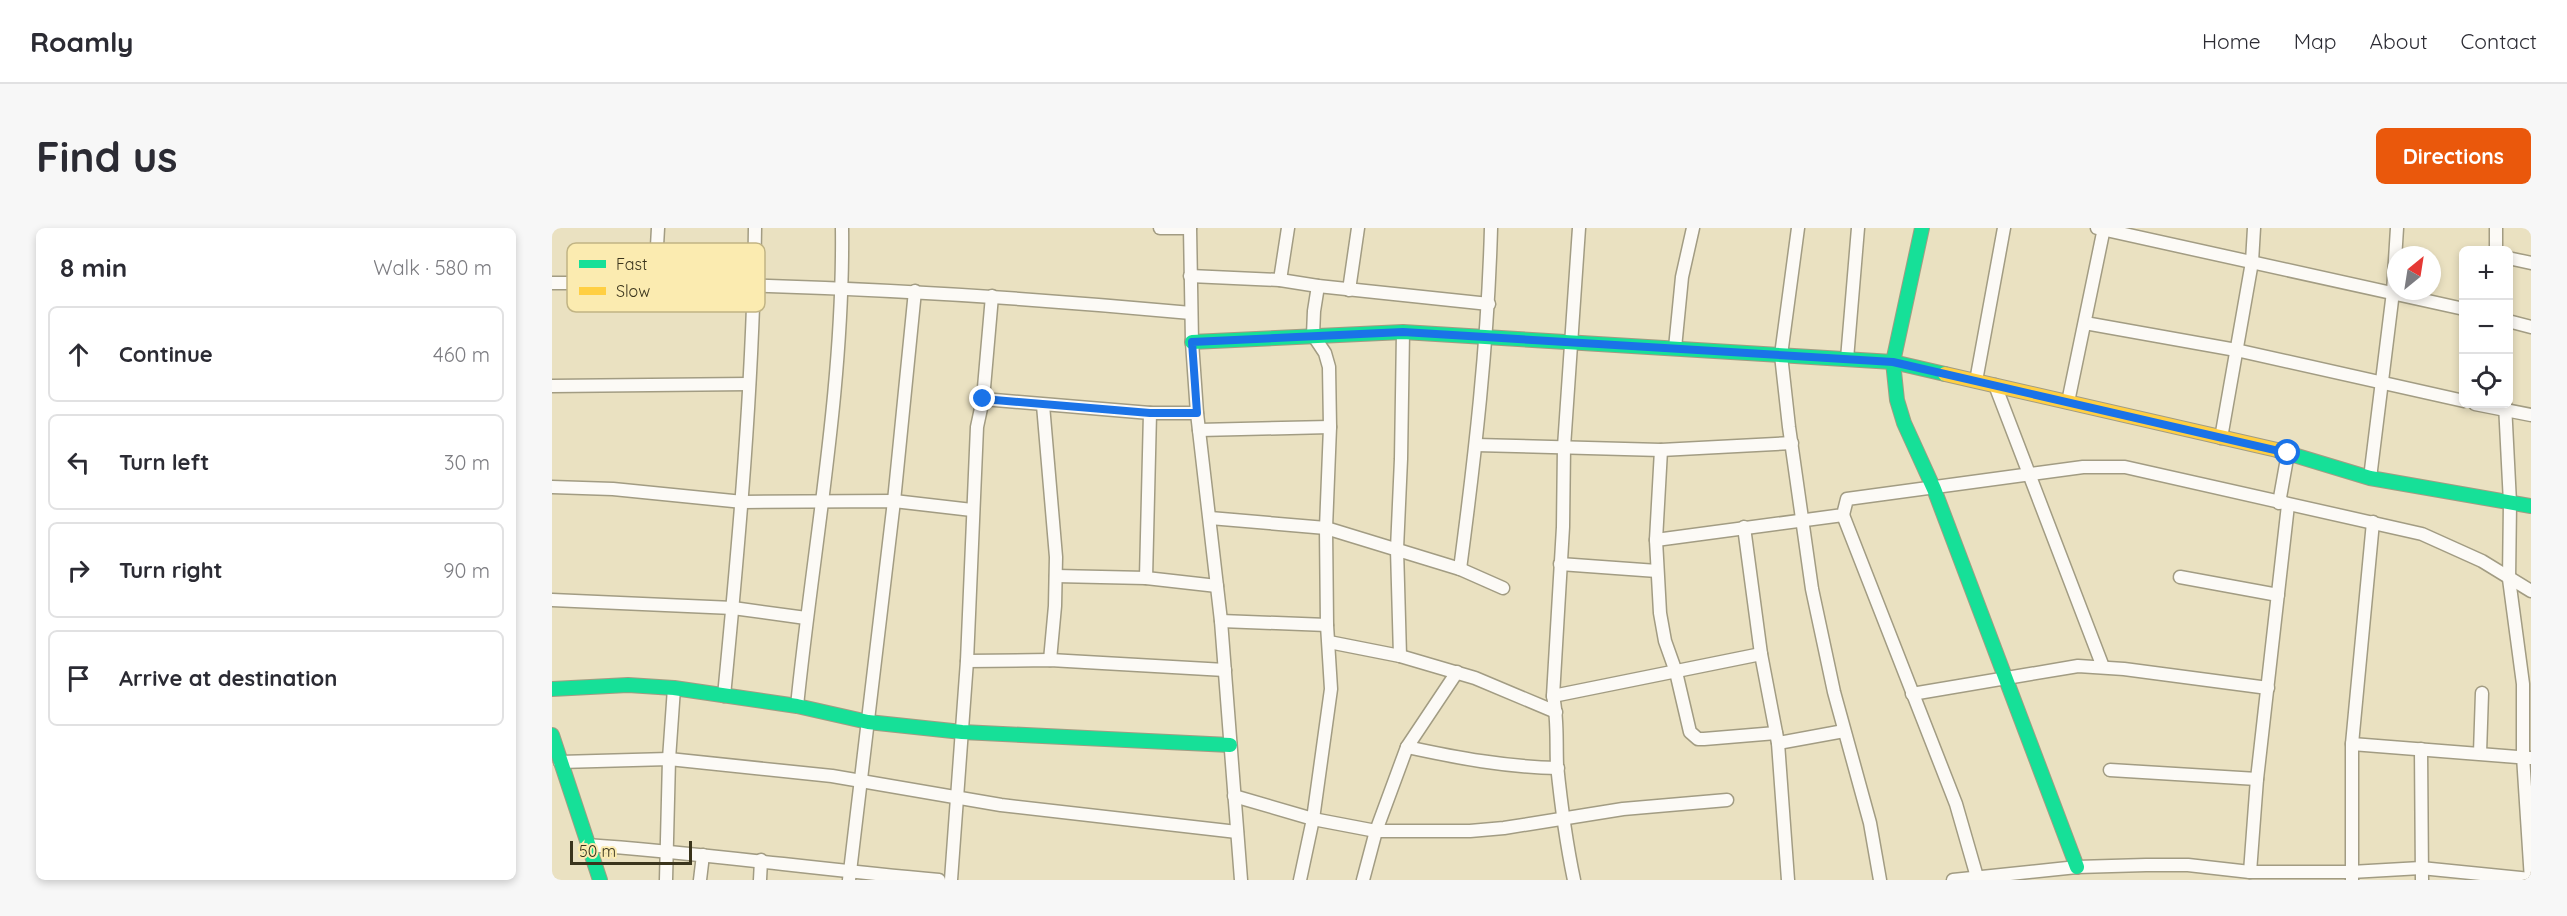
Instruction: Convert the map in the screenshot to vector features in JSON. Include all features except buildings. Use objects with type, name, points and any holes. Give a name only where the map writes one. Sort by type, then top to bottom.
[{"type":"street","points":[[657,243],[658,228]]},
{"type":"street","points":[[797,706],[822,500],[843,289],[842,228]]},
{"type":"street","points":[[1160,228],[1190,228],[1192,342],[1197,413],[1221,621],[1240,880]]},
{"type":"street","points":[[1280,280],[1288,228]]},
{"type":"street","points":[[1349,290],[1358,228]]},
{"type":"street","points":[[1460,570],[1476,445],[1484,338],[1489,304],[1491,228]]},
{"type":"street","points":[[1574,880],[1562,818],[1556,712],[1553,696],[1564,447],[1579,228]]},
{"type":"street","points":[[1676,348],[1682,277],[1693,228]]},
{"type":"street","points":[[1798,228],[1781,355],[1792,444],[1812,588],[1834,692],[1870,823],[1880,880]]},
{"type":"street","points":[[1847,359],[1858,228]]},
{"type":"street","points":[[1922,228],[1893,362],[1897,400],[1904,423],[1934,489],[2077,867]]},
{"type":"street","points":[[1976,381],[2004,228]]},
{"type":"street","points":[[2221,438],[2252,262],[2254,228]]},
{"type":"street","points":[[2396,246],[2397,228]]},
{"type":"street","points":[[2496,228],[2496,246]]},
{"type":"street","points":[[2068,402],[2102,229],[2387,291]]},
{"type":"street","points":[[2513,259],[2531,263]]},
{"type":"street","points":[[1190,276],[1280,280],[1349,290],[1489,304]]},
{"type":"street","points":[[765,285],[915,291],[1191,313]]},
{"type":"street","points":[[1300,880],[1313,819],[1331,689],[1327,625],[1326,528],[1330,428],[1329,367],[1325,353],[1313,335],[1318,286]]},
{"type":"street","points":[[850,876],[894,501],[915,291]]},
{"type":"street","points":[[951,880],[967,660],[977,427],[983,399],[992,296]]},
{"type":"street","points":[[2370,478],[2392,300]]},
{"type":"street","points":[[2426,300],[2459,308]]},
{"type":"street","points":[[724,696],[743,502],[753,312]]},
{"type":"street","points":[[2513,322],[2531,327]]},
{"type":"street","points":[[2085,323],[2236,350],[2459,400]]},
{"type":"street","points":[[1192,342],[1403,332],[1893,362],[2288,453],[2370,478],[2531,506]]},
{"type":"street","points":[[1400,656],[1396,549],[1401,459],[1403,332]]},
{"type":"street","points":[[552,386],[749,384]]},
{"type":"street","points":[[1995,386],[2103,667]]},
{"type":"street","points":[[983,399],[1150,413],[1197,413]]},
{"type":"street","points":[[1043,405],[1056,557],[1050,660]]},
{"type":"street","points":[[1953,880],[2077,867],[2188,865],[2250,872],[2352,876],[2422,874],[2531,879],[2527,685],[2509,579],[2510,503],[2506,408]]},
{"type":"street","points":[[2509,408],[2531,415]]},
{"type":"street","points":[[1146,578],[1150,413]]},
{"type":"street","points":[[1199,430],[1330,428]]},
{"type":"street","points":[[1476,445],[1661,450],[1792,444]]},
{"type":"street","points":[[1661,450],[1656,540],[1660,613],[1665,641],[1676,672],[1688,728],[1692,736],[1704,739],[1777,738],[1845,731]]},
{"type":"street","points":[[2250,872],[2278,595],[2288,453]]},
{"type":"street","points":[[1977,877],[1956,804],[1843,515],[1847,499],[2083,467],[2125,466],[2284,504],[2373,522],[2431,538],[2482,561],[2531,591]]},
{"type":"street","points":[[552,487],[613,489],[743,502],[894,501],[972,510]]},
{"type":"street","points":[[1656,540],[1843,515]]},
{"type":"street","points":[[1210,518],[1326,528],[1460,570],[1503,588]]},
{"type":"street","points":[[2352,876],[2352,744],[2373,522]]},
{"type":"street","points":[[1744,527],[1761,654],[1777,738],[1788,880]]},
{"type":"street","points":[[1560,564],[1657,572]]},
{"type":"street","points":[[1056,576],[1146,578],[1217,586]]},
{"type":"street","points":[[2180,577],[2278,595]]},
{"type":"street","points":[[552,600],[733,608],[806,618]]},
{"type":"street","points":[[1221,621],[1327,625]]},
{"type":"street","points":[[1329,642],[1400,656],[1457,672],[1556,712]]},
{"type":"street","points":[[1553,696],[1761,654]]},
{"type":"street","points":[[967,660],[1050,660],[1225,670]]},
{"type":"street","points":[[1912,694],[2078,666],[2103,667],[2268,688]]},
{"type":"street","points":[[1363,880],[1376,831],[1407,747],[1457,672]]},
{"type":"street","points":[[552,689],[628,685],[674,688],[797,706],[868,722],[962,732],[1230,745]]},
{"type":"street","points":[[666,880],[669,759],[674,688]]},
{"type":"street","points":[[2480,753],[2482,693]]},
{"type":"street","points":[[552,735],[586,845],[600,880]]},
{"type":"street","points":[[2352,744],[2527,757]]},
{"type":"street","points":[[1407,747],[1481,763],[1558,768]]},
{"type":"street","points":[[2421,749],[2422,874]]},
{"type":"street","points":[[560,762],[669,759],[860,780],[1001,806],[1237,832]]},
{"type":"street","points":[[2110,771],[2258,779]]},
{"type":"street","points":[[1234,796],[1313,819],[1376,831],[1470,831],[1504,828],[1562,818],[1727,800]]},
{"type":"street","points":[[586,845],[761,860],[850,876],[939,880]]},
{"type":"street","points":[[700,880],[703,855]]},
{"type":"street","points":[[760,880],[761,860]]},
{"type":"traffic: fast","points":[[1922,228],[1893,362],[1897,400],[1904,423],[1934,489],[2077,867]]},
{"type":"traffic: fast","points":[[1192,342],[1403,332],[1893,362],[1945,374]]},
{"type":"traffic: fast","points":[[2277,450],[2370,478],[2531,506]]},
{"type":"traffic: fast","points":[[552,689],[628,685],[674,688],[797,706],[868,722],[962,732],[1230,745]]},
{"type":"traffic: fast","points":[[552,735],[600,880]]},
{"type":"traffic: slow","points":[[1945,374],[2277,450]]},
{"type":"route","points":[[983,399],[1150,413],[1197,413],[1192,342],[1403,332],[1893,362],[2288,453]]}]
